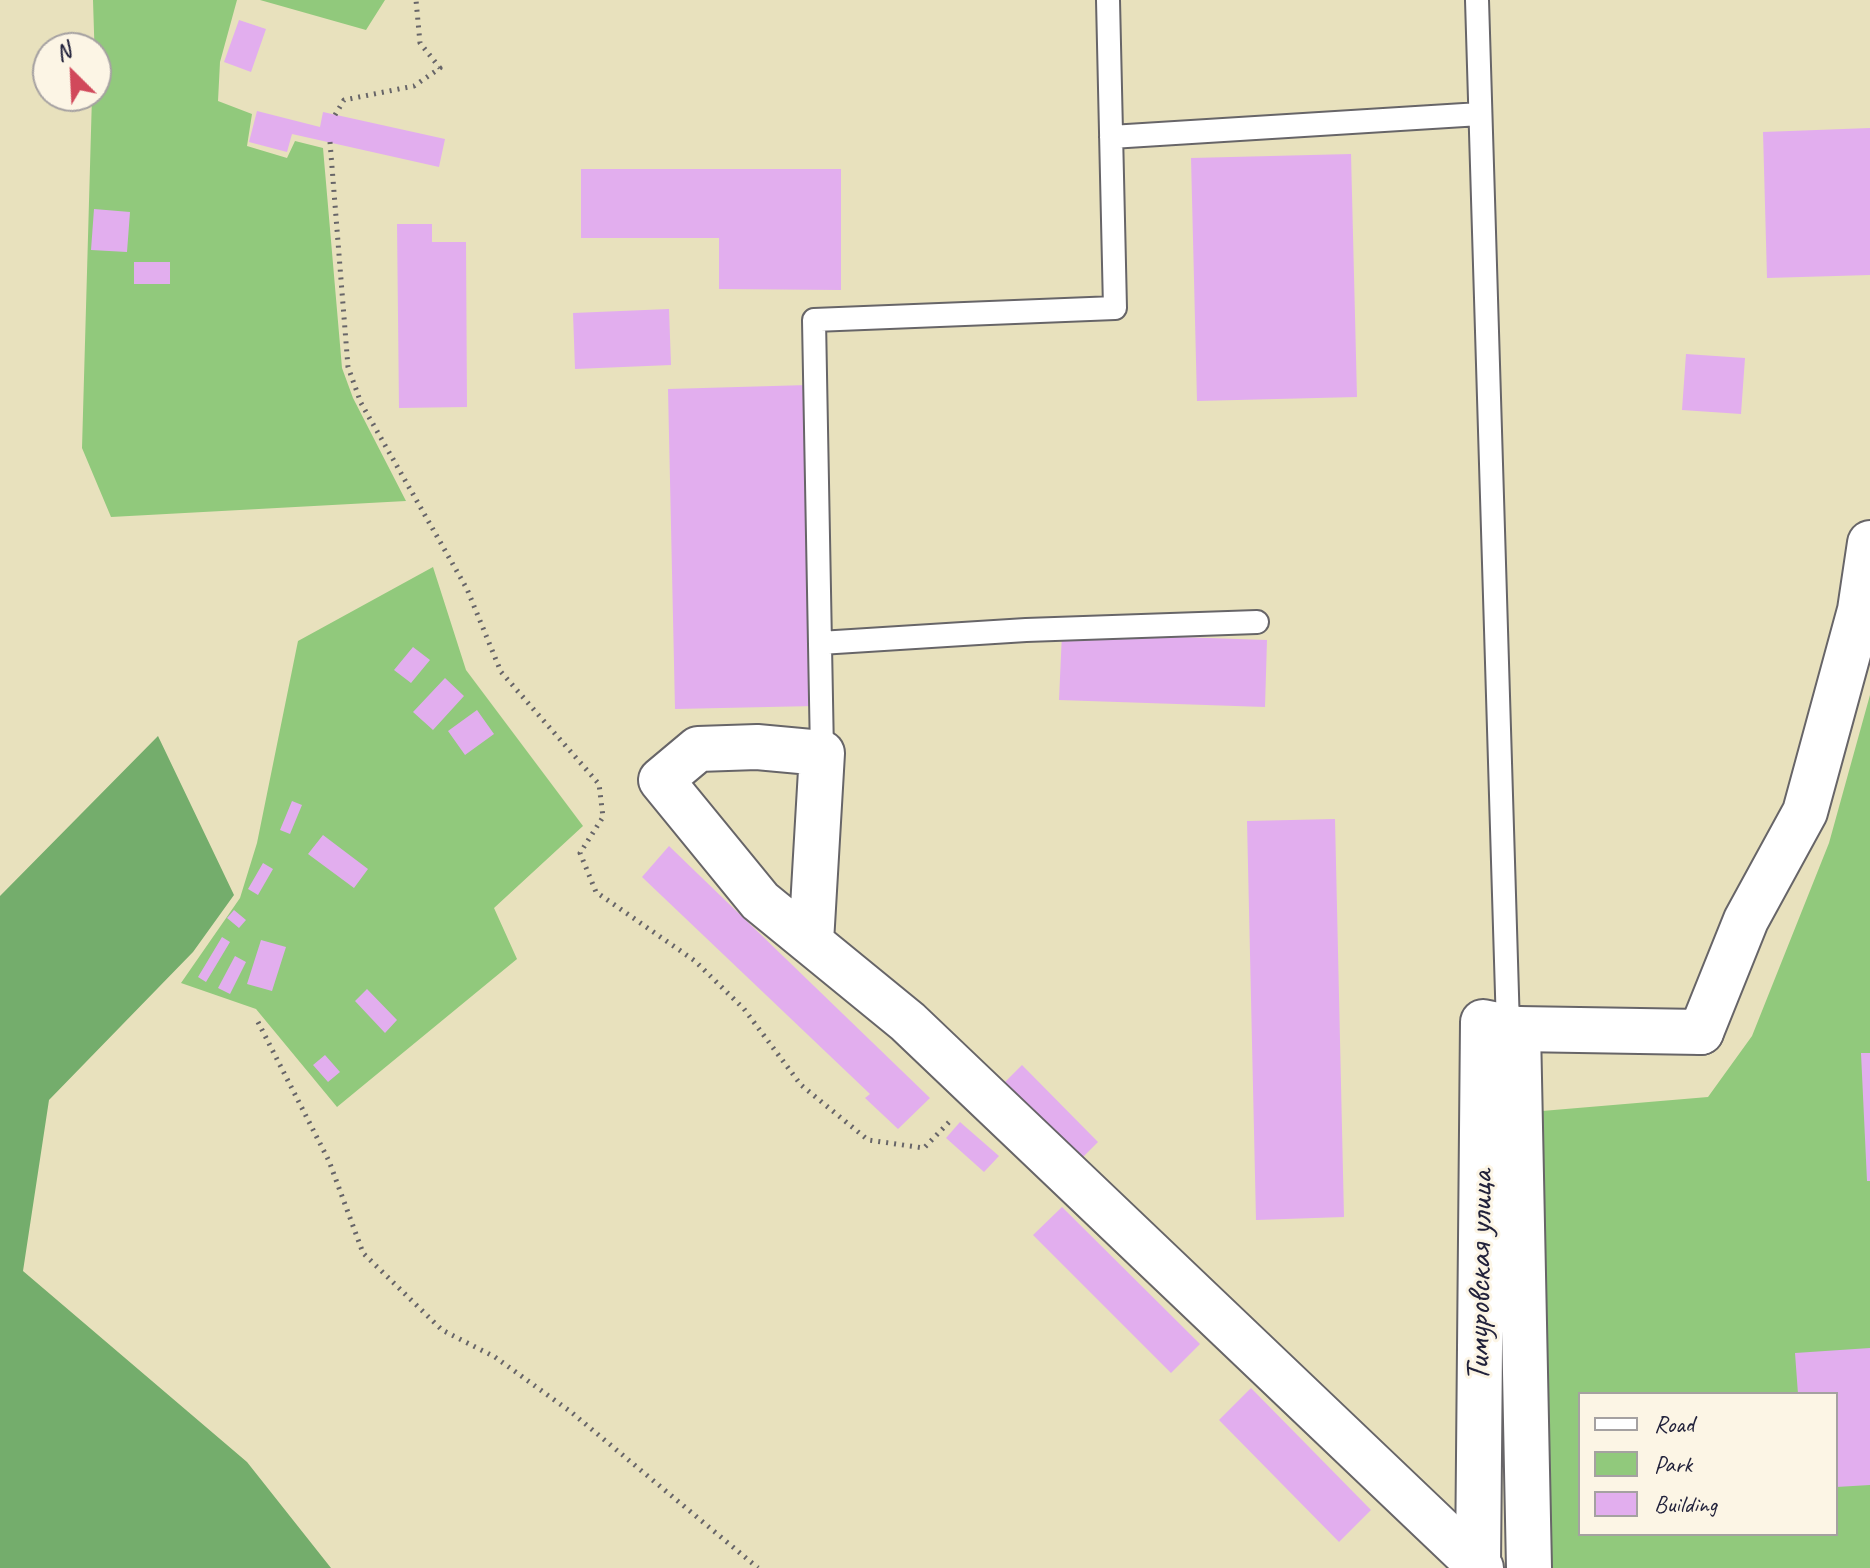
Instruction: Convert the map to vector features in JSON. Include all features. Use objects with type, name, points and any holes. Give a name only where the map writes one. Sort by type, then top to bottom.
[{"type":"street","name":"Тимуровская улица","points":[[1479,1566],[1483,1022],[1513,1028],[1701,1032],[1746,920],[1805,812],[1860,610],[1870,543]]},
{"type":"street","points":[[811,942],[822,753],[757,747],[698,749],[661,780],[760,901],[908,1022],[1479,1566]]},
{"type":"street","name":"Тимуровская улица","points":[[1513,1028],[1529,1568]]},
{"type":"lane","points":[[822,753],[814,320],[1115,308],[1108,0]]},
{"type":"lane","points":[[1477,0],[1513,1028]]},
{"type":"lane","points":[[1111,137],[1480,114]]},
{"type":"lane","points":[[820,643],[1026,630],[1257,622]]},
{"type":"path","points":[[335,115],[344,100],[414,86],[440,68],[420,43],[416,0]]},
{"type":"path","points":[[330,142],[348,367],[361,403],[467,589],[501,672],[599,784],[603,817],[580,853],[596,892],[695,961],[744,1009],[801,1085],[868,1140],[924,1148],[980,1091]]},
{"type":"path","points":[[258,1022],[329,1161],[363,1253],[442,1330],[495,1357],[571,1412],[758,1568]]},
{"type":"green space","points":[[93,0],[237,0],[220,62],[218,101],[252,114],[247,146],[287,158],[295,141],[323,148],[342,368],[353,398],[406,501],[111,517],[82,448],[92,112],[112,112],[112,32],[94,32]]},
{"type":"green space","points":[[260,0],[385,0],[366,30]]},
{"type":"green space","points":[[433,567],[466,670],[583,826],[494,908],[517,959],[337,1107],[256,1009],[181,983],[240,898],[257,843],[298,641]]},
{"type":"green space","points":[[1870,695],[1870,1568],[1551,1568],[1542,1111],[1708,1097],[1752,1036],[1829,843]]},
{"type":"green space","points":[[158,736],[234,895],[193,952],[49,1100],[23,1271],[247,1462],[331,1568],[0,1568],[0,896]]},
{"type":"building","points":[[239,20],[266,29],[251,72],[224,62]]},
{"type":"building","points":[[257,111],[320,127],[323,112],[445,139],[439,167],[292,134],[287,152],[249,142]]},
{"type":"building","points":[[1870,128],[1870,275],[1767,278],[1763,132]]},
{"type":"building","points":[[1351,154],[1357,397],[1197,401],[1191,158]]},
{"type":"building","points":[[581,169],[841,169],[841,290],[719,289],[719,238],[581,238]]},
{"type":"building","points":[[94,209],[130,212],[127,252],[91,250]]},
{"type":"building","points":[[397,224],[432,224],[432,242],[466,242],[467,407],[399,408]]},
{"type":"building","points":[[134,262],[170,262],[170,284],[134,284]]},
{"type":"building","points":[[669,309],[671,365],[575,369],[573,313]]},
{"type":"building","points":[[1686,354],[1745,358],[1741,414],[1682,410]]},
{"type":"building","points":[[808,385],[815,706],[675,709],[668,389]]},
{"type":"building","points":[[1062,633],[1267,640],[1265,707],[1059,700]]},
{"type":"building","points":[[413,647],[430,660],[411,683],[394,670]]},
{"type":"building","points":[[445,678],[464,696],[433,730],[413,712]]},
{"type":"building","points":[[477,710],[494,734],[465,755],[448,731]]},
{"type":"building","points":[[292,801],[302,805],[290,834],[280,830]]},
{"type":"building","points":[[1335,819],[1344,1217],[1256,1220],[1247,821]]},
{"type":"building","points":[[323,835],[368,869],[354,888],[308,854]]},
{"type":"building","points":[[669,846],[930,1098],[898,1129],[865,1098],[870,1094],[642,877]]},
{"type":"building","points":[[263,863],[273,869],[258,895],[248,889]]},
{"type":"building","points":[[234,910],[246,920],[239,928],[227,918]]},
{"type":"building","points":[[222,937],[230,942],[206,982],[198,977]]},
{"type":"building","points":[[261,940],[286,947],[272,991],[247,984]]},
{"type":"building","points":[[235,956],[246,962],[230,994],[218,988]]},
{"type":"building","points":[[367,989],[397,1020],[385,1033],[355,1001]]},
{"type":"building","points":[[1861,1053],[1870,1053],[1870,1181],[1867,1181]]},
{"type":"building","points":[[325,1055],[340,1072],[328,1082],[313,1065]]},
{"type":"building","points":[[1022,1065],[1098,1142],[1076,1164],[1000,1087]]},
{"type":"building","points":[[960,1122],[999,1156],[984,1172],[946,1138]]},
{"type":"building","points":[[1062,1207],[1200,1344],[1171,1373],[1033,1235]]},
{"type":"building","points":[[1870,1348],[1870,1485],[1838,1487],[1838,1392],[1798,1392],[1795,1353]]},
{"type":"building","points":[[1251,1388],[1371,1510],[1339,1542],[1219,1420]]}]
